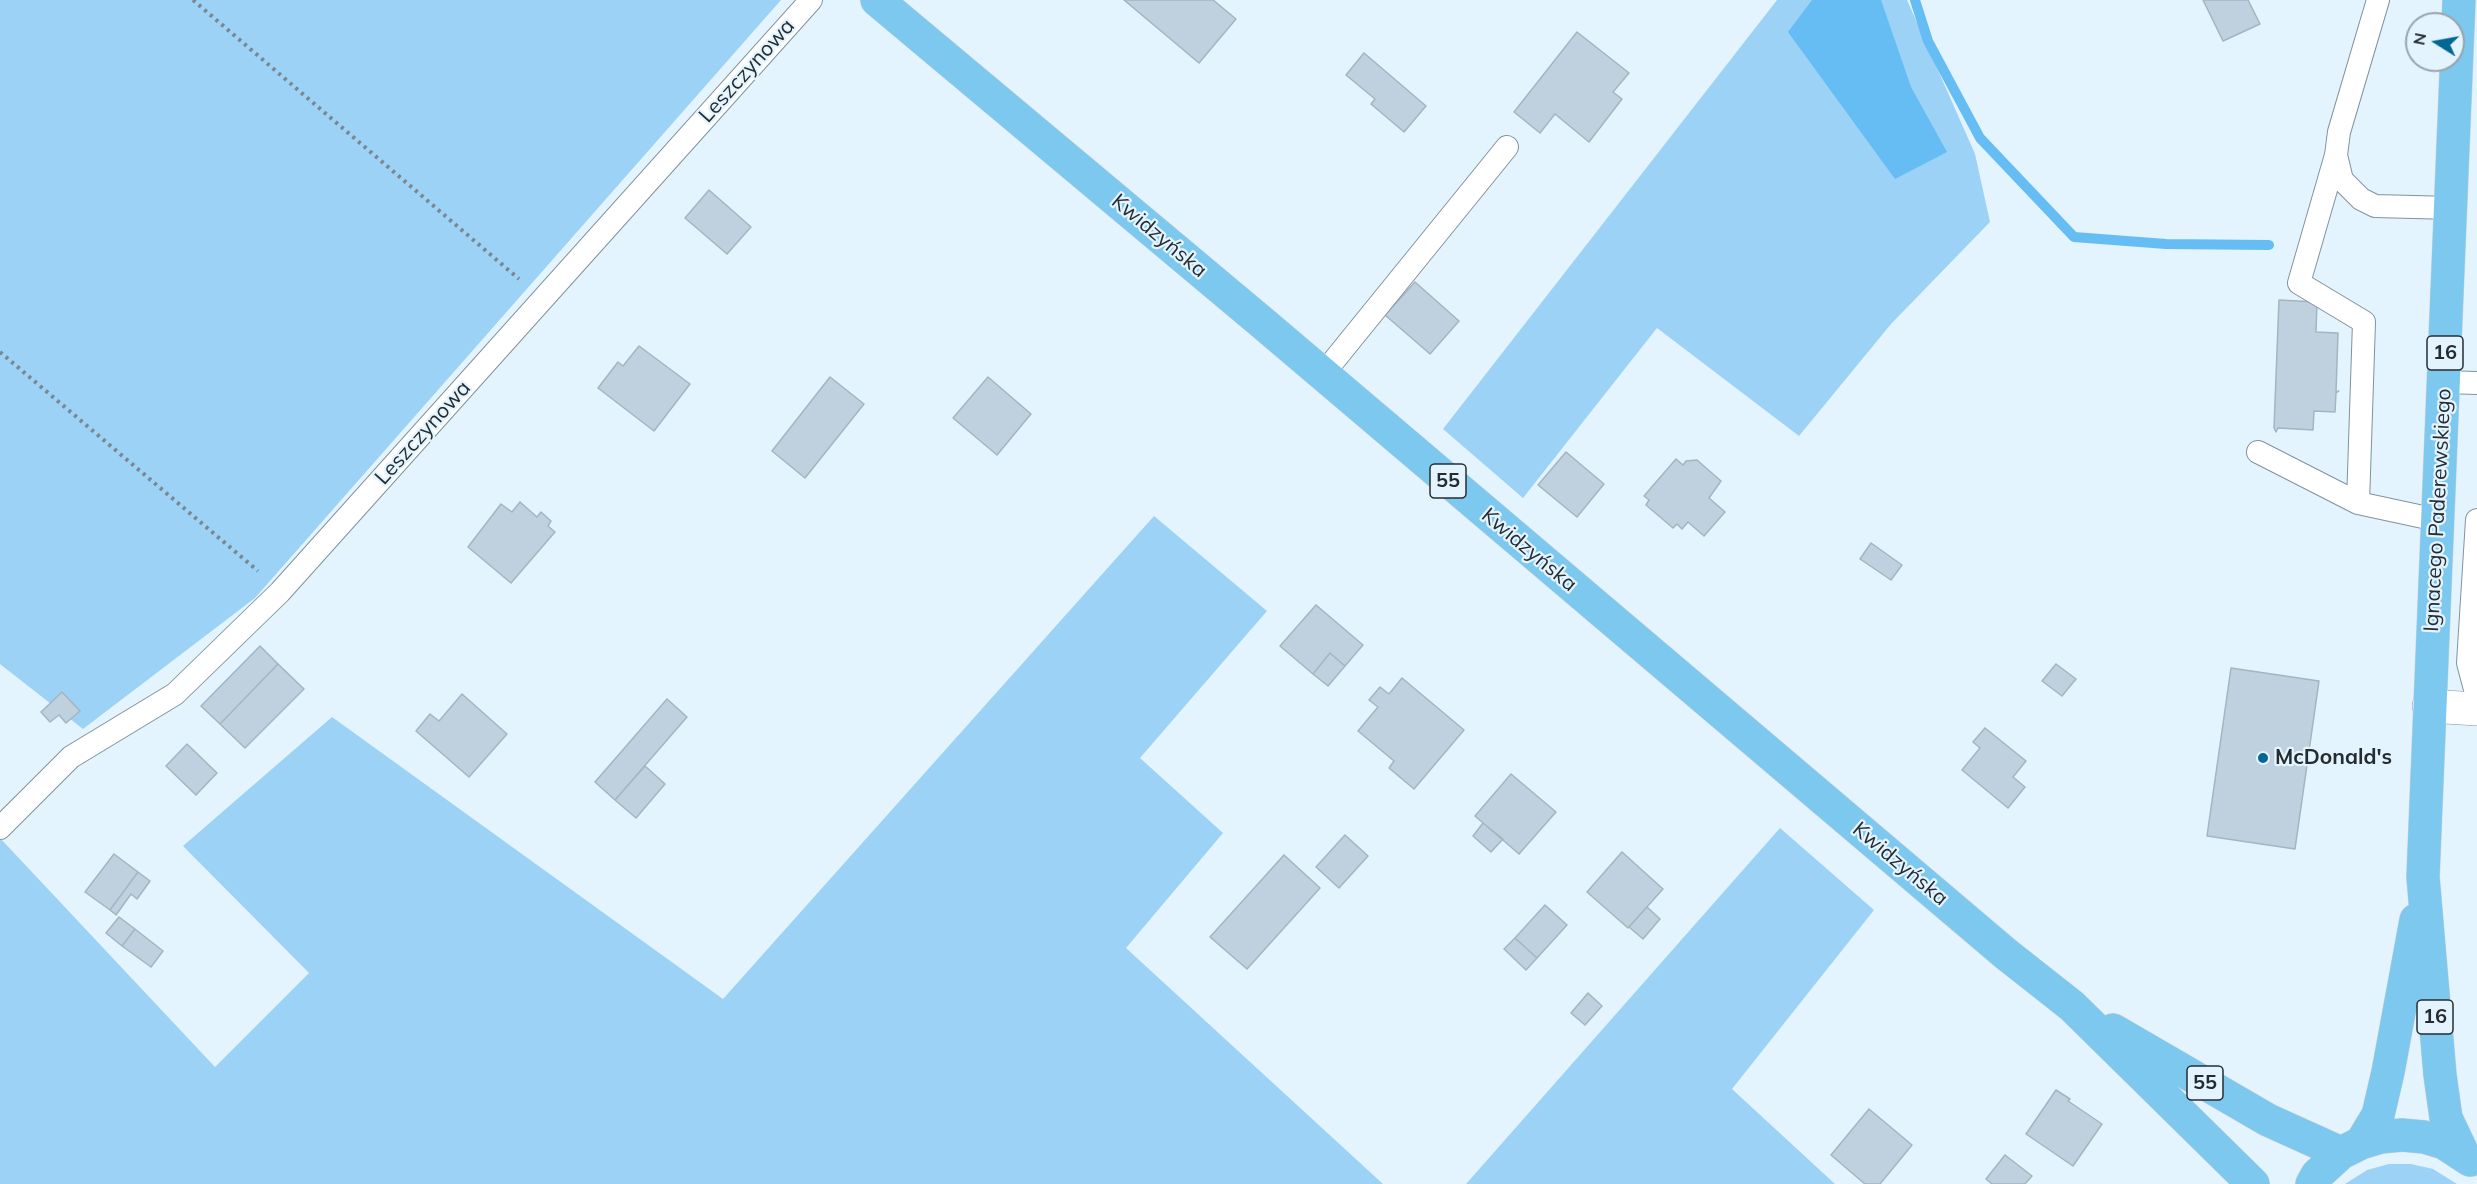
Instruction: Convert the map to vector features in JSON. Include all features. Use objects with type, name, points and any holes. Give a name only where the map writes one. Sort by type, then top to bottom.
[{"type":"main road","name":"Kwidzyńska","points":[[877,0],[1323,374],[2006,954],[2072,1006]]},
{"type":"main road","name":"Ignacego Paderewskiego","points":[[2459,0],[2423,877],[2440,1075],[2446,1118],[2470,1160]]},
{"type":"main road","name":"Ignacego Paderewskiego","points":[[2351,1148],[2378,1115],[2388,1072],[2423,877]]},
{"type":"main road","name":"55","points":[[2072,1006],[2268,1120],[2351,1148]]},
{"type":"main road","name":"55","points":[[2072,1006],[2253,1184]]},
{"type":"main road","name":"16","points":[[2312,1184],[2317,1175],[2351,1148],[2381,1137],[2402,1135],[2424,1137],[2444,1143],[2470,1160]]},
{"type":"street","points":[[2429,706],[2477,709]]},
{"type":"lane","name":"Leszczynowa","points":[[0,828],[71,757],[175,694],[280,592],[811,0]]},
{"type":"lane","points":[[2358,503],[2364,322],[2299,283],[2336,155],[2339,132],[2379,0]]},
{"type":"lane","points":[[1323,374],[1507,147]]},
{"type":"lane","points":[[2336,155],[2342,180],[2368,203],[2375,206],[2452,208]]},
{"type":"lane","points":[[2444,382],[2477,383]]},
{"type":"lane","points":[[2258,452],[2358,503],[2437,520]]},
{"type":"lane","points":[[2477,523],[2468,663],[2477,697]]},
{"type":"path","points":[[192,0],[525,284]]},
{"type":"path","points":[[0,352],[262,574]]},
{"type":"shaded area","points":[[0,0],[781,0],[255,598],[83,729],[0,664]]},
{"type":"shaded area","points":[[1777,0],[1907,0],[1975,154],[1990,222],[1891,324],[1799,436],[1657,328],[1523,498],[1443,429]]},
{"type":"shaded area","points":[[1812,0],[1881,0],[1911,87],[1947,152],[1895,179],[1788,32]]},
{"type":"shaded area","points":[[1154,516],[1267,611],[1140,758],[1223,833],[1126,948],[1383,1184],[0,1184],[0,838],[215,1067],[309,973],[183,846],[332,717],[723,999]]},
{"type":"shaded area","points":[[1780,828],[1874,910],[1732,1089],[1835,1184],[1466,1184]]},
{"type":"shaded area","points":[[2389,1164],[2411,1164],[2433,1169],[2457,1184],[2345,1184],[2367,1170]]},
{"type":"building","points":[[1124,0],[1213,0],[1236,19],[1199,63]]},
{"type":"building","points":[[2203,0],[2248,0],[2260,24],[2223,41]]},
{"type":"building","points":[[1577,32],[1629,73],[1613,92],[1622,99],[1589,142],[1555,114],[1540,133],[1514,112]]},
{"type":"building","points":[[1364,53],[1426,106],[1404,132],[1371,104],[1375,99],[1346,75]]},
{"type":"building","points":[[709,190],[751,227],[727,254],[685,218]]},
{"type":"building","points":[[1415,282],[1459,321],[1430,354],[1385,315]]},
{"type":"building","points":[[2279,300],[2317,302],[2316,332],[2338,333],[2336,392],[2339,391],[2336,393],[2335,412],[2314,411],[2313,430],[2278,428],[2276,432],[2274,428]]},
{"type":"building","points":[[639,346],[690,384],[654,431],[598,388],[618,362],[623,366]]},
{"type":"building","points":[[830,377],[864,404],[805,478],[772,451]]},
{"type":"building","points":[[988,377],[1031,414],[997,455],[953,418]]},
{"type":"building","points":[[1566,452],[1604,484],[1577,517],[1538,485]]},
{"type":"building","points":[[1676,459],[1683,465],[1686,461],[1697,460],[1721,481],[1709,498],[1725,512],[1704,536],[1688,522],[1682,529],[1677,524],[1673,528],[1646,505],[1649,500],[1644,496]]},
{"type":"building","points":[[520,502],[537,517],[541,512],[551,521],[548,526],[555,532],[511,583],[468,547],[501,504],[512,512]]},
{"type":"building","points":[[1871,543],[1902,565],[1891,580],[1860,559]]},
{"type":"building","points":[[1316,605],[1363,645],[1345,666],[1330,653],[1313,674],[1280,646]]},
{"type":"building","points":[[260,646],[278,664],[220,724],[201,706]]},
{"type":"building","points":[[1330,653],[1345,666],[1328,686],[1313,674]]},
{"type":"building","points":[[278,664],[304,689],[245,748],[220,724]]},
{"type":"building","points":[[2056,664],[2076,679],[2062,696],[2042,681]]},
{"type":"building","name":"McDonald's","points":[[2231,668],[2319,681],[2295,849],[2207,836]]},
{"type":"building","points":[[1402,678],[1464,730],[1414,789],[1389,768],[1394,761],[1358,731],[1378,707],[1369,700],[1380,687],[1389,694]]},
{"type":"building","points":[[62,692],[80,711],[66,723],[59,715],[50,722],[41,712]]},
{"type":"building","points":[[462,694],[507,734],[469,777],[416,731],[430,714],[439,721]]},
{"type":"building","points":[[667,699],[687,717],[615,800],[595,782]]},
{"type":"building","points":[[1985,728],[2026,761],[2013,777],[2025,787],[2008,808],[1962,770],[1980,748],[1973,742]]},
{"type":"building","points":[[187,744],[217,773],[196,795],[166,766]]},
{"type":"building","points":[[645,766],[665,784],[636,818],[615,800]]},
{"type":"building","points":[[1511,774],[1556,812],[1519,854],[1475,816]]},
{"type":"building","points":[[1483,823],[1503,839],[1491,852],[1473,836]]},
{"type":"building","points":[[1345,835],[1368,856],[1339,888],[1316,867]]},
{"type":"building","points":[[1622,852],[1663,889],[1628,928],[1587,892]]},
{"type":"building","points":[[114,854],[138,872],[110,910],[85,892]]},
{"type":"building","points":[[1284,855],[1320,888],[1247,969],[1210,937]]},
{"type":"building","points":[[138,872],[150,881],[137,899],[131,894],[116,915],[110,910]]},
{"type":"building","points":[[1545,905],[1567,925],[1537,958],[1515,938]]},
{"type":"building","points":[[1647,907],[1660,919],[1643,939],[1629,927]]},
{"type":"building","points":[[119,917],[135,929],[122,946],[106,933]]},
{"type":"building","points":[[135,929],[163,951],[151,967],[122,946]]},
{"type":"building","points":[[1515,938],[1537,958],[1526,970],[1504,949]]},
{"type":"building","points":[[1588,993],[1602,1006],[1585,1025],[1571,1013]]},
{"type":"building","points":[[2056,1090],[2102,1124],[2073,1166],[2026,1134]]},
{"type":"building","points":[[1869,1109],[1912,1145],[1880,1184],[1865,1184],[1831,1155]]},
{"type":"building","points":[[2005,1155],[2032,1176],[2025,1184],[1992,1184],[1986,1179]]},
{"type":"waterway","points":[[1915,0],[1928,41],[1980,138],[2074,237],[2166,244],[2269,245]]},
{"type":"place","name":"McDonald's","points":[[2263,758]]}]
